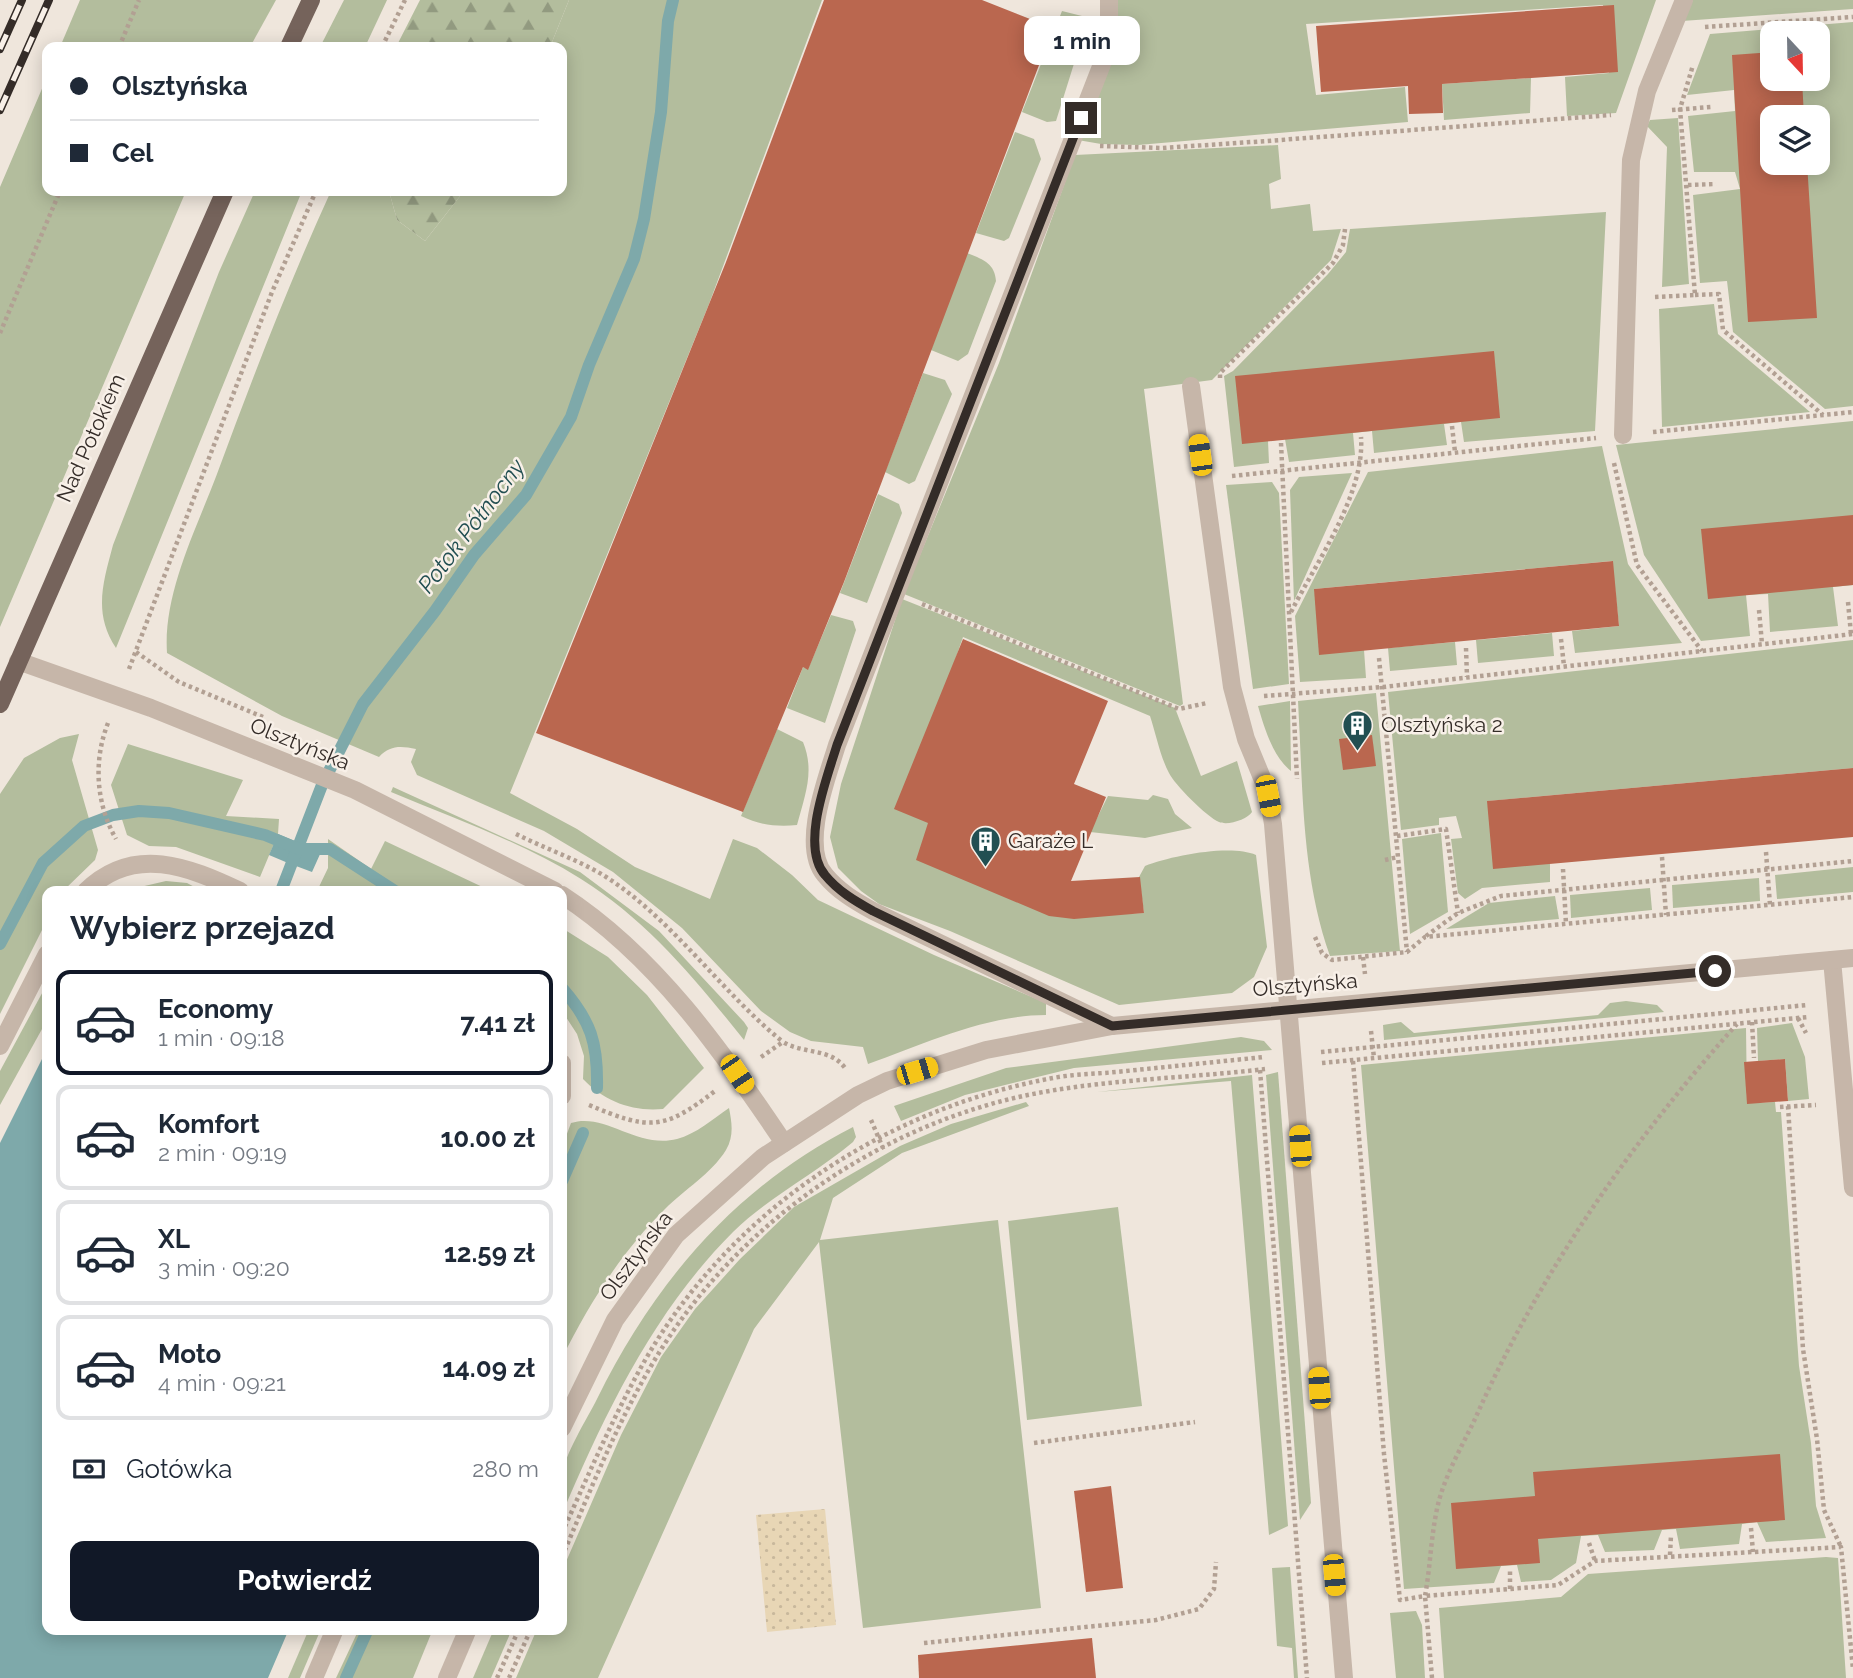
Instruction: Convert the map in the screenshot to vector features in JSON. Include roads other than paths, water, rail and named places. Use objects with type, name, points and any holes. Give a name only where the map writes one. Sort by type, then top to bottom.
[{"type":"main road","points":[[291,42],[311,0]]},
{"type":"main road","name":"Nad Potokiem","points":[[0,704],[223,196]]},
{"type":"street","points":[[1109,0],[1109,46],[895,593],[827,779],[815,828],[815,854],[823,874],[847,896],[1112,1026]]},
{"type":"street","points":[[1623,435],[1630,168],[1647,91],[1684,0]]},
{"type":"street","points":[[1191,386],[1235,698],[1246,739],[1267,790],[1273,824],[1291,1009],[1344,1678]]},
{"type":"street","name":"Olsztyńska","points":[[18,661],[118,696],[355,790],[545,886]]},
{"type":"street","points":[[93,886],[107,876],[134,866],[165,862],[191,868],[229,886]]},
{"type":"street","points":[[567,898],[586,910],[629,948],[676,996],[737,1074],[784,1143]]},
{"type":"street","name":"Olsztyńska","points":[[567,1418],[615,1320],[676,1235],[734,1181],[784,1143],[887,1081],[986,1050],[1112,1026],[1853,958]]},
{"type":"street","points":[[1832,960],[1853,1188]]},
{"type":"street","points":[[0,1046],[42,964]]},
{"type":"street","points":[[314,1678],[332,1635]]},
{"type":"street","points":[[447,1678],[465,1635]]},
{"type":"water","points":[[278,834],[321,852],[312,872],[296,866],[293,872],[286,869],[288,863],[269,855]]},
{"type":"water","points":[[42,1059],[42,1635],[286,1635],[268,1678],[0,1678],[0,1143]]},
{"type":"waterway","name":"Potok Północny","points":[[283,886],[322,785],[363,704],[435,611],[474,555],[526,495],[571,417],[589,365],[634,259],[644,219],[661,112],[668,21],[673,0]]},
{"type":"waterway","points":[[0,944],[43,863],[84,826],[113,815],[139,811],[169,813],[265,835],[299,849],[330,849],[387,886]]},
{"type":"waterway","points":[[567,994],[580,1011],[591,1034],[596,1058],[597,1088]]},
{"type":"waterway","points":[[567,1170],[583,1133]]},
{"type":"waterway","points":[[346,1678],[365,1635]]},
{"type":"railway","points":[[0,49],[22,0]]},
{"type":"railway","points":[[0,110],[49,0]]},
{"type":"place","name":"Olsztyńska 2","points":[[1358,752]]},
{"type":"place","name":"Garaże L","points":[[985,868]]}]
